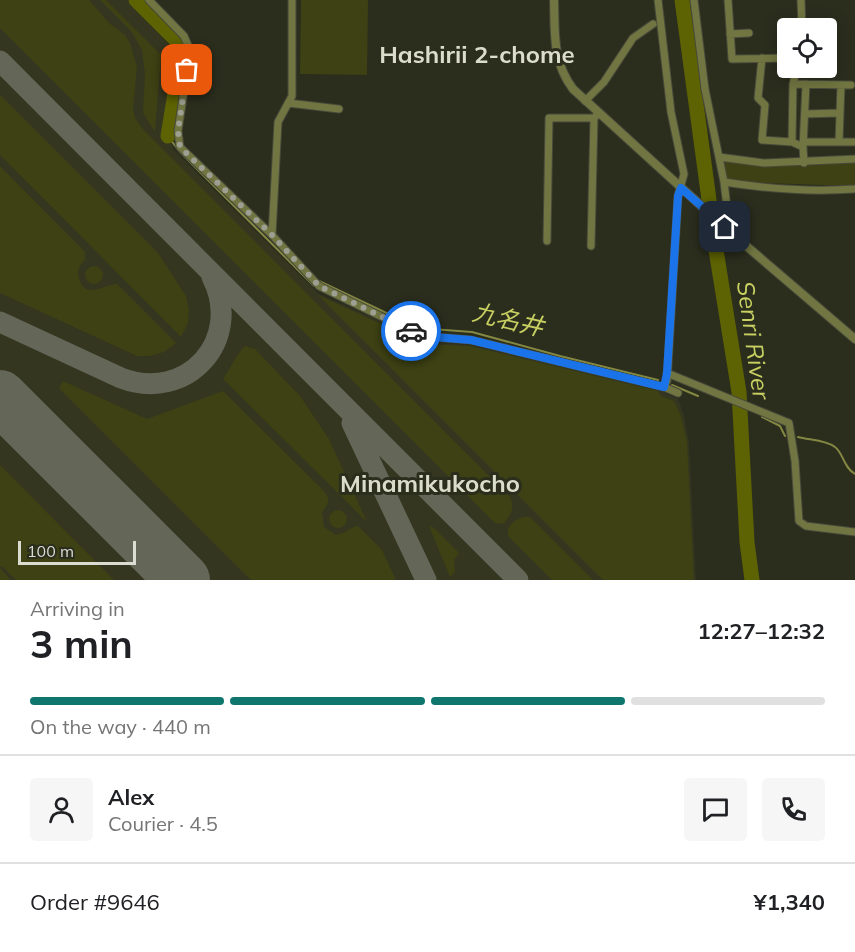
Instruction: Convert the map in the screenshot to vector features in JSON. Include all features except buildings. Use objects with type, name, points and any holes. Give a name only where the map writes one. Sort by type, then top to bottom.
[{"type":"street","points":[[148,0],[184,36],[190,50],[178,131],[180,147],[272,235],[319,286],[421,336],[471,340],[664,387],[678,393]]},
{"type":"street","points":[[272,235],[278,122],[292,96],[292,0]]},
{"type":"street","points":[[554,0],[559,65],[567,82],[596,116],[855,339]]},
{"type":"street","points":[[658,0],[671,112],[684,174],[678,196],[667,373],[664,387]]},
{"type":"street","points":[[694,0],[705,89],[724,182],[728,229]]},
{"type":"street","points":[[728,0],[732,59],[777,58]]},
{"type":"street","points":[[801,0],[802,18]]},
{"type":"street","points":[[585,101],[604,82],[633,38],[653,24]]},
{"type":"street","points":[[730,34],[749,33]]},
{"type":"street","points":[[762,58],[758,98],[765,105],[762,141],[792,142],[803,145],[855,142]]},
{"type":"street","points":[[792,142],[794,78]]},
{"type":"street","points":[[793,84],[851,85]]},
{"type":"street","points":[[804,163],[806,84]]},
{"type":"street","points":[[839,142],[841,85]]},
{"type":"street","points":[[288,103],[339,109]]},
{"type":"street","points":[[805,114],[839,113]]},
{"type":"street","points":[[547,241],[549,118],[596,116]]},
{"type":"street","points":[[591,246],[596,116]]},
{"type":"street","points":[[719,157],[764,163],[855,159]]},
{"type":"street","points":[[724,182],[761,188],[855,189]]},
{"type":"street","points":[[667,373],[672,373],[719,396],[789,423],[795,461],[799,521],[806,526],[855,532]]},
{"type":"shaded area","points":[[0,0],[127,0],[173,49],[174,57],[161,136],[172,138],[173,149],[319,294],[427,342],[470,345],[656,389],[678,399],[684,415],[689,443],[696,580],[0,580]]},
{"type":"green space","points":[[0,0],[89,0],[109,23],[125,35],[130,43],[137,67],[133,108],[135,118],[143,129],[510,497],[511,512],[503,524],[495,523],[0,28]]},
{"type":"green space","points":[[100,0],[106,0],[161,55],[155,132],[143,113],[145,74],[142,50],[131,31]]},
{"type":"green space","points":[[301,0],[368,0],[367,75],[300,74]]},
{"type":"green space","points":[[0,95],[158,253],[186,296],[189,310],[188,323],[181,337],[0,155]]},
{"type":"green space","points":[[721,159],[788,164],[855,162],[855,186],[762,183],[726,179]]},
{"type":"green space","points":[[0,166],[85,252],[85,260],[78,270],[82,285],[86,289],[96,290],[117,284],[176,343],[158,354],[137,356],[0,293]]},
{"type":"green space","points":[[90,266],[98,266],[103,271],[101,282],[90,284],[85,279],[85,271]]},
{"type":"green space","points":[[318,295],[425,344],[470,346],[658,391],[661,396],[674,401],[681,416],[687,442],[694,580],[603,580]]},
{"type":"green space","points":[[245,346],[255,349],[300,396],[329,439],[367,522],[223,379]]},
{"type":"green space","points":[[63,381],[147,419],[223,391],[325,492],[328,500],[322,512],[324,527],[336,535],[358,526],[382,550],[396,580],[251,580],[59,388]]},
{"type":"green space","points":[[0,465],[114,580],[16,580],[2,566],[0,568]]},
{"type":"green space","points":[[338,510],[346,515],[347,519],[342,527],[338,528],[330,523],[329,519],[334,511]]},
{"type":"green space","points":[[530,517],[593,580],[552,580],[508,536],[510,526],[514,521]]},
{"type":"green space","points":[[429,526],[433,527],[459,553],[454,560],[455,572],[450,577]]},
{"type":"green space","points":[[0,568],[11,580],[0,580]]},
{"type":"waterway","name":"九名井","points":[[136,0],[178,42],[182,50],[168,136]]},
{"type":"waterway","name":"Senri River","points":[[682,0],[715,244],[739,392],[747,542],[752,580]]},
{"type":"waterway","name":"九名井","points":[[168,136],[179,151],[314,286]]},
{"type":"waterway","name":"九名井","points":[[319,281],[418,328],[472,332],[658,380]]},
{"type":"waterway","name":"九名井","points":[[672,385],[698,396]]},
{"type":"waterway","name":"九名井","points":[[762,417],[780,426],[785,436]]},
{"type":"waterway","name":"九名井","points":[[798,437],[835,447],[848,468],[855,474]]},
{"type":"taxiway","points":[[0,61],[518,580]]},
{"type":"taxiway","points":[[0,322],[121,378],[145,383],[168,382],[187,374],[203,360],[215,343],[221,323],[220,300],[212,277]]},
{"type":"taxiway","points":[[352,423],[426,580]]},
{"type":"runway","points":[[0,397],[183,580]]},
{"type":"way so far","points":[[187,70],[178,131],[180,147],[272,235],[319,286],[411,331]]},
{"type":"district","name":"Hashirii 2-chome","points":[[477,54]]},
{"type":"district","name":"Minamikukocho","points":[[430,483]]},
{"type":"route","points":[[411,331],[421,336],[471,340],[664,387],[667,381],[678,196],[681,188],[725,227]]}]
